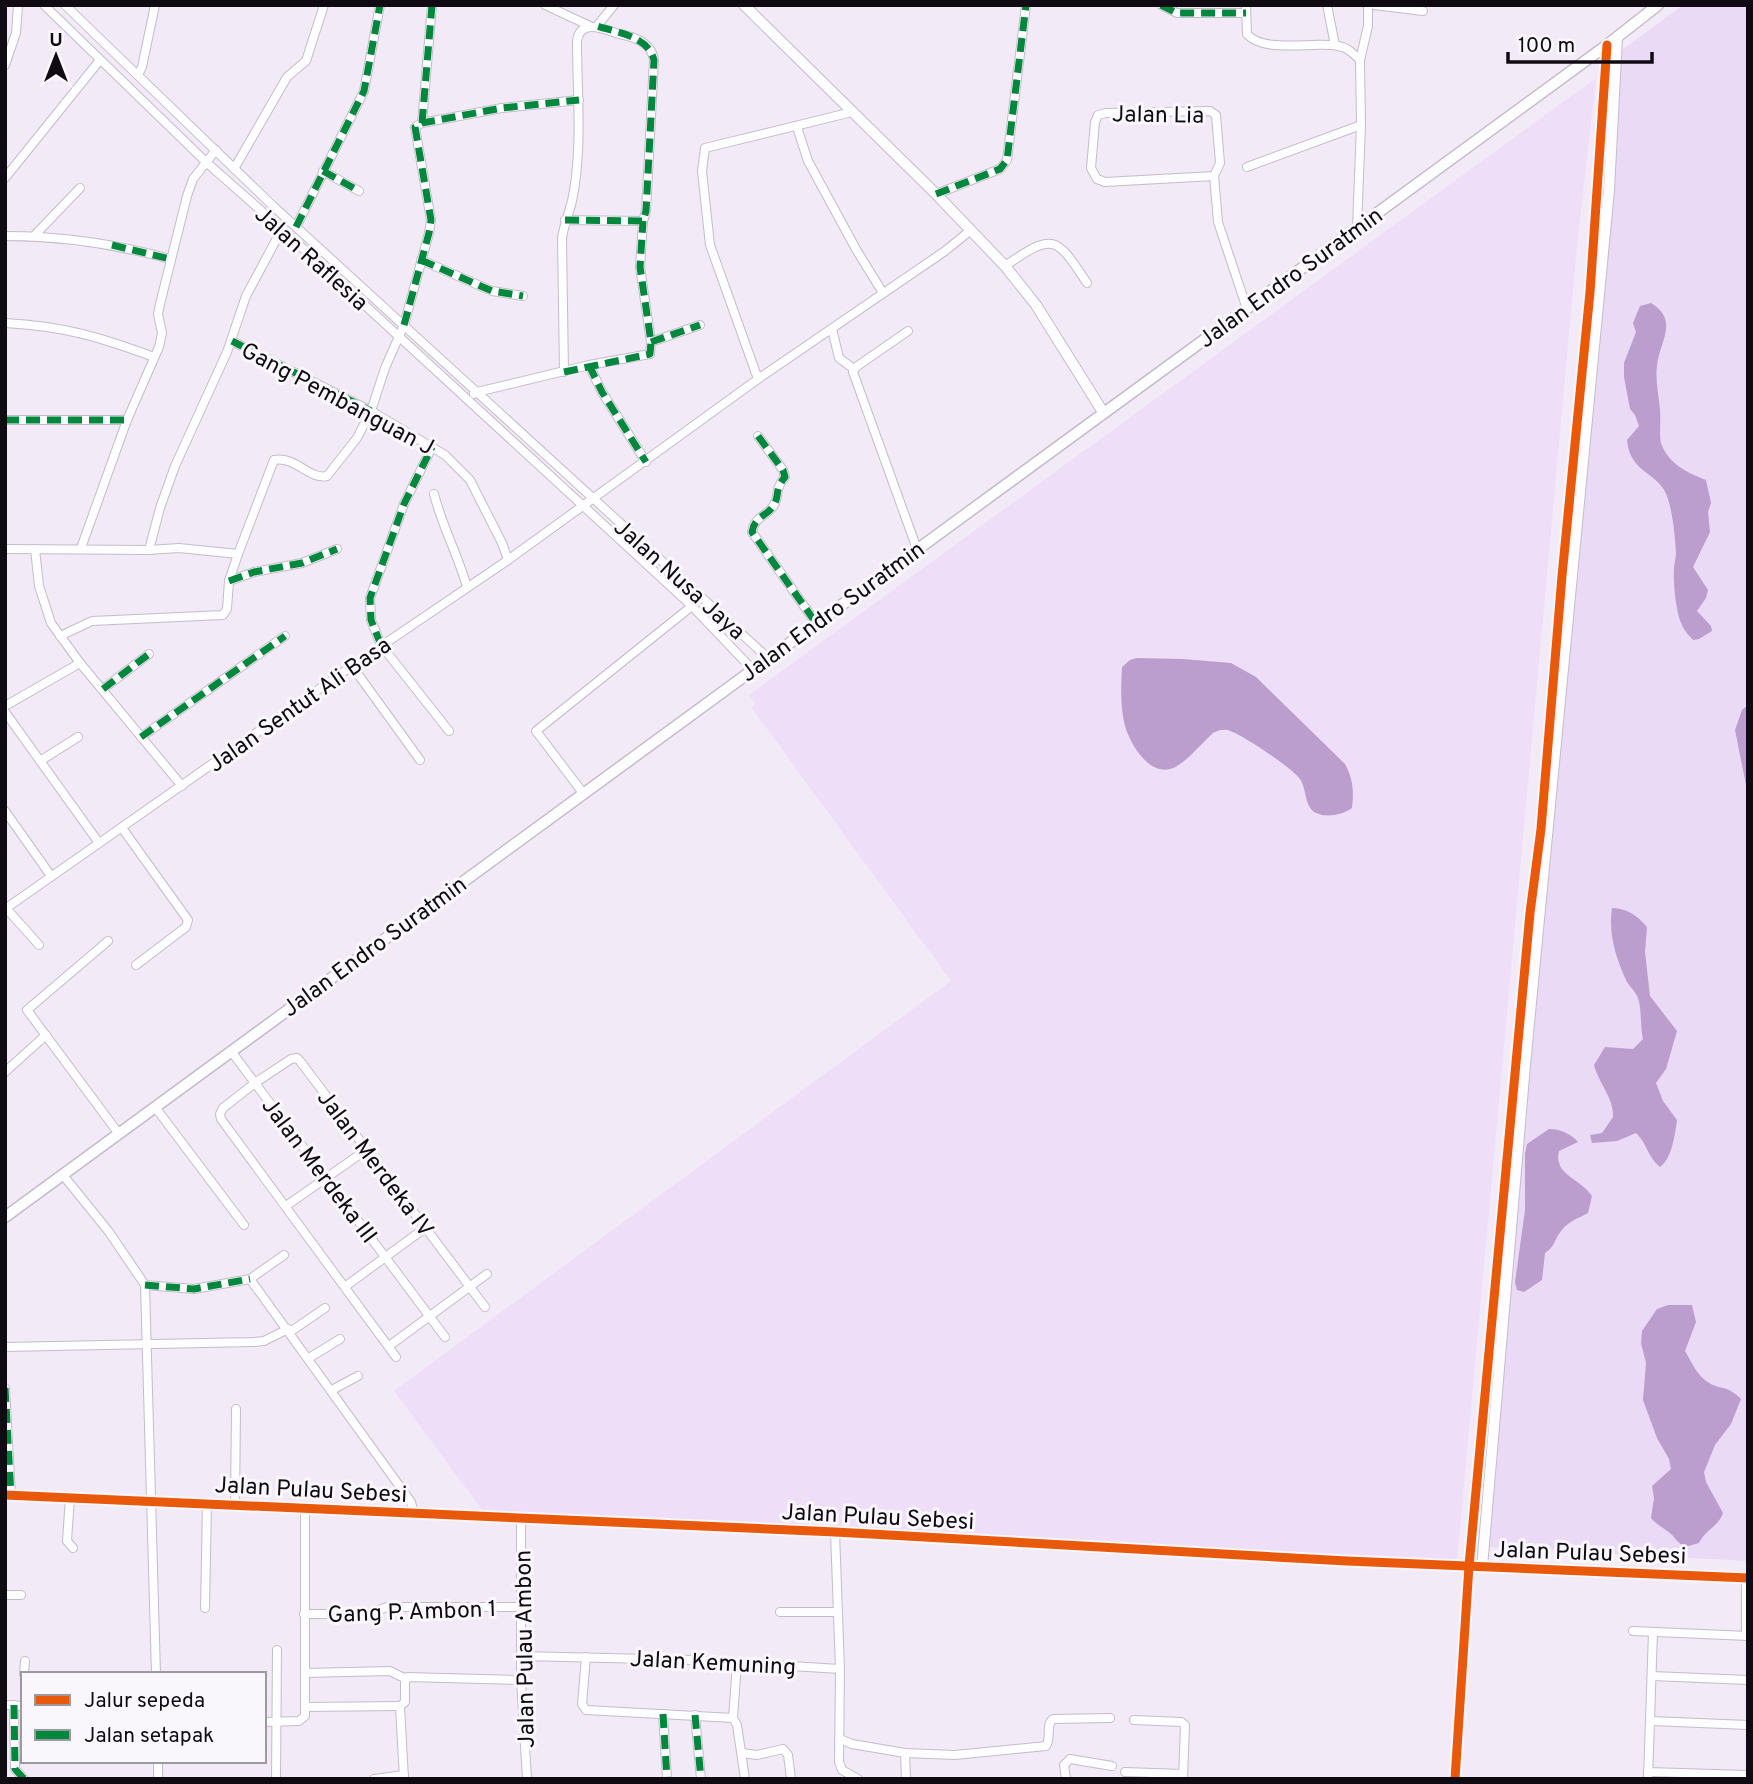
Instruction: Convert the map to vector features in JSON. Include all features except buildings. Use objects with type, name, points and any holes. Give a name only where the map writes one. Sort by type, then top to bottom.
[{"type":"main road","name":"Jalan Endro Suratmin","points":[[5,1217],[1617,38],[1658,5]]},
{"type":"street","points":[[5,65],[16,33],[18,5]]},
{"type":"street","name":"Jalan Raflesia","points":[[44,5],[207,161],[270,211],[296,227],[583,507]]},
{"type":"street","name":"Jalan Raflesia","points":[[65,5],[234,169],[282,229],[401,330]]},
{"type":"street","points":[[138,75],[142,68],[155,5]]},
{"type":"street","points":[[234,169],[287,77],[306,61],[324,5]]},
{"type":"street","points":[[296,227],[364,91],[380,5]]},
{"type":"street","points":[[422,123],[432,5]]},
{"type":"street","points":[[472,396],[589,365],[650,354],[651,342],[640,267],[648,186],[654,60],[647,45],[640,40],[594,26],[545,5]]},
{"type":"street","points":[[564,372],[562,238],[572,201],[579,100],[577,41],[583,28],[594,26],[614,5]]},
{"type":"street","points":[[744,5],[936,194],[1005,266],[1035,304],[1103,412]]},
{"type":"street","points":[[936,194],[1000,169],[1007,160],[1026,5]]},
{"type":"street","points":[[1161,5],[1177,13],[1246,9],[1247,34],[1254,41],[1272,44],[1335,45],[1348,50],[1360,61]]},
{"type":"street","points":[[1327,5],[1335,45]]},
{"type":"street","points":[[1357,227],[1361,125],[1360,61],[1368,26],[1368,5]]},
{"type":"street","points":[[1374,5],[1423,11]]},
{"type":"street","points":[[5,30],[16,33]]},
{"type":"street","points":[[1482,1567],[1525,1065],[1609,190],[1617,38]]},
{"type":"street","points":[[1455,1779],[1469,1566],[1590,292],[1607,45]]},
{"type":"street","points":[[5,178],[100,61]]},
{"type":"street","points":[[60,636],[92,621],[223,615],[227,610],[229,581],[274,460],[283,458],[316,476],[327,476],[357,438],[371,411],[384,368],[401,330],[429,233],[431,220],[415,127],[422,123],[502,108],[579,100]]},
{"type":"street","points":[[758,379],[710,245],[702,171],[703,153],[705,148],[852,112]]},
{"type":"street","name":"Jalan Lia","points":[[1214,176],[1105,182],[1097,179],[1091,168],[1098,115],[1213,112],[1218,131],[1220,163],[1214,176],[1219,222],[1247,309]]},
{"type":"street","points":[[1247,167],[1361,125]]},
{"type":"street","points":[[797,127],[808,161],[883,293]]},
{"type":"street","points":[[81,548],[127,420],[162,338],[158,314],[170,259],[193,179],[216,151]]},
{"type":"street","points":[[323,172],[359,191]]},
{"type":"street","points":[[34,236],[79,188]]},
{"type":"street","points":[[565,220],[643,221]]},
{"type":"street","points":[[149,551],[175,466],[232,341],[246,296],[282,229]]},
{"type":"street","name":"Jalan Sentut Ali Basa","points":[[6,908],[381,645],[508,560],[758,379],[945,251],[971,230]]},
{"type":"street","points":[[5,236],[34,236],[112,245],[170,259]]},
{"type":"street","points":[[1005,266],[1030,248],[1053,244],[1064,250],[1087,283]]},
{"type":"street","points":[[421,260],[492,291],[523,296]]},
{"type":"street","points":[[5,323],[68,329],[103,338],[154,357]]},
{"type":"street","points":[[651,342],[699,325]]},
{"type":"street","points":[[832,329],[839,358],[854,369]]},
{"type":"street","points":[[854,369],[908,331]]},
{"type":"street","name":"Gang Pembanguan J","points":[[232,341],[371,411],[452,462],[470,480],[508,560]]},
{"type":"street","points":[[589,365],[602,392],[646,462]]},
{"type":"street","points":[[854,369],[854,376],[916,549]]},
{"type":"street","name":"Jalan Raflesia","points":[[472,396],[592,499]]},
{"type":"street","points":[[5,421],[127,420]]},
{"type":"street","points":[[758,436],[783,470],[785,477],[778,486],[774,505],[754,523],[752,533],[816,623]]},
{"type":"street","points":[[432,447],[404,504],[370,598],[371,620],[381,645],[449,731]]},
{"type":"street","points":[[434,494],[460,560],[467,586]]},
{"type":"street","name":"Jalan Nusa Jaya","points":[[592,499],[768,658]]},
{"type":"street","name":"Jalan Nusa Jaya","points":[[583,507],[692,606],[752,669]]},
{"type":"street","points":[[5,549],[149,551],[179,548],[238,554]]},
{"type":"street","points":[[35,549],[39,586],[45,609],[60,636],[79,663],[182,786]]},
{"type":"street","points":[[229,581],[254,572],[302,563],[337,549]]},
{"type":"street","points":[[583,793],[536,731],[692,606]]},
{"type":"street","points":[[141,737],[285,636]]},
{"type":"street","points":[[103,689],[149,654]]},
{"type":"street","points":[[5,706],[79,663]]},
{"type":"street","points":[[352,666],[420,760]]},
{"type":"street","points":[[5,712],[99,843]]},
{"type":"street","points":[[40,761],[78,737]]},
{"type":"street","points":[[5,811],[51,876]]},
{"type":"street","points":[[122,828],[188,920],[186,927],[136,965]]},
{"type":"street","points":[[6,908],[39,945]]},
{"type":"street","points":[[108,941],[28,1006],[28,1012],[119,1134]]},
{"type":"street","points":[[5,1072],[46,1035]]},
{"type":"street","name":"Jalan Merdeka III","points":[[232,1051],[444,1338]]},
{"type":"street","name":"Jalan Merdeka IV","points":[[255,1083],[290,1059],[299,1059],[485,1307]]},
{"type":"street","points":[[255,1083],[223,1108],[220,1117],[397,1357]]},
{"type":"street","points":[[155,1107],[244,1225]]},
{"type":"street","points":[[286,1206],[366,1150]]},
{"type":"street","points":[[63,1175],[109,1232],[145,1285],[156,1672]]},
{"type":"street","points":[[346,1286],[425,1228]]},
{"type":"street","points":[[145,1285],[194,1289],[250,1279],[284,1255]]},
{"type":"street","points":[[388,1346],[487,1274]]},
{"type":"street","points":[[250,1279],[411,1502],[414,1514]]},
{"type":"street","points":[[5,1347],[259,1342],[289,1331],[325,1308]]},
{"type":"street","points":[[309,1358],[340,1339]]},
{"type":"street","points":[[332,1390],[358,1376]]},
{"type":"street","points":[[5,1388],[8,1495]]},
{"type":"street","points":[[235,1505],[236,1409]]},
{"type":"street","name":"Jalan Pulau Sebesi","points":[[8,1495],[835,1532],[1482,1567],[1747,1577]]},
{"type":"street","points":[[70,1497],[67,1541],[73,1548]]},
{"type":"street","points":[[205,1608],[206,1503]]},
{"type":"street","points":[[266,1722],[304,1719],[305,1508]]},
{"type":"street","name":"Jalan Pulau Ambon","points":[[522,1519],[521,1680],[527,1779]]},
{"type":"street","points":[[835,1532],[841,1767],[858,1779]]},
{"type":"street","points":[[1633,1631],[1747,1636],[1747,1577]]},
{"type":"street","points":[[5,1595],[21,1595]]},
{"type":"street","name":"Gang P. Ambon 1","points":[[304,1614],[369,1614],[387,1607],[520,1607]]},
{"type":"street","points":[[780,1612],[837,1612]]},
{"type":"street","points":[[1653,1632],[1648,1776],[1748,1775]]},
{"type":"street","points":[[276,1779],[277,1650]]},
{"type":"street","name":"Jalan Kemuning","points":[[521,1656],[839,1668]]},
{"type":"street","points":[[586,1657],[583,1708],[590,1711],[733,1718]]},
{"type":"street","points":[[24,1661],[24,1672]]},
{"type":"street","points":[[737,1663],[733,1718],[737,1725],[745,1779]]},
{"type":"street","points":[[305,1673],[390,1671],[406,1679],[521,1680]]},
{"type":"street","points":[[1652,1676],[1748,1680]]},
{"type":"street","points":[[374,1779],[404,1777],[401,1706],[405,1702],[406,1679]]},
{"type":"street","points":[[14,1705],[15,1769],[24,1779]]},
{"type":"street","points":[[305,1707],[401,1706]]},
{"type":"street","points":[[663,1714],[667,1779]]},
{"type":"street","points":[[695,1715],[701,1779]]},
{"type":"street","points":[[840,1740],[905,1753],[955,1755],[1042,1747],[1048,1742],[1049,1723],[1053,1719],[1110,1718]]},
{"type":"street","points":[[1125,1772],[1183,1777],[1185,1725],[1181,1722],[1134,1720]]},
{"type":"street","points":[[1651,1721],[1748,1725]]},
{"type":"street","points":[[742,1753],[757,1755],[783,1749],[788,1755],[791,1779]]},
{"type":"street","points":[[905,1753],[906,1779]]},
{"type":"street","points":[[1066,1779],[1065,1765],[1070,1759],[1112,1766]]},
{"type":"shaded area","points":[[1683,5],[1748,5],[1748,1561],[1488,1547],[1610,59]]},
{"type":"shaded area","points":[[1596,78],[1577,246],[1457,1561],[485,1514],[394,1391],[951,981],[751,707],[755,704],[749,695]]},
{"type":"shaded area","points":[[1651,303],[1660,310],[1666,325],[1657,372],[1661,443],[1668,457],[1674,462],[1706,480],[1711,503],[1708,512],[1710,532],[1693,567],[1708,590],[1697,611],[1711,626],[1712,631],[1693,640],[1684,629],[1677,607],[1674,582],[1675,540],[1668,499],[1659,483],[1634,460],[1627,440],[1639,426],[1630,409],[1624,363],[1636,332],[1633,323],[1640,306]]},
{"type":"shaded area","points":[[1137,658],[1231,663],[1256,677],[1345,764],[1352,785],[1352,808],[1334,815],[1316,813],[1309,807],[1302,783],[1295,774],[1255,745],[1228,730],[1213,733],[1177,766],[1159,769],[1151,765],[1132,743],[1122,712],[1122,667]]},
{"type":"shaded area","points":[[1748,705],[1748,795],[1735,730],[1742,710]]},
{"type":"shaded area","points":[[1612,908],[1632,913],[1647,927],[1645,952],[1650,996],[1677,1031],[1666,1069],[1656,1083],[1663,1101],[1677,1120],[1670,1152],[1660,1167],[1636,1133],[1617,1141],[1592,1143],[1590,1135],[1602,1133],[1613,1117],[1611,1104],[1594,1065],[1605,1047],[1633,1049],[1643,1039],[1639,1000],[1627,982],[1614,946]]},
{"type":"shaded area","points":[[1549,1129],[1565,1132],[1578,1142],[1559,1151],[1558,1159],[1564,1171],[1592,1196],[1588,1213],[1565,1226],[1545,1253],[1542,1280],[1524,1292],[1517,1290],[1515,1282],[1525,1210],[1525,1154],[1527,1144]]},
{"type":"shaded area","points":[[1668,1305],[1692,1305],[1696,1322],[1685,1351],[1705,1380],[1741,1399],[1731,1424],[1715,1445],[1704,1472],[1706,1482],[1723,1513],[1699,1543],[1685,1547],[1651,1518],[1654,1498],[1652,1486],[1671,1469],[1643,1400],[1646,1363],[1641,1343],[1642,1331],[1657,1309]]},
{"type":"marked path","points":[[296,227],[364,91],[380,5]]},
{"type":"marked path","points":[[422,123],[432,5]]},
{"type":"marked path","points":[[936,194],[1000,169],[1007,160],[1026,5]]},
{"type":"marked path","points":[[1161,5],[1177,13],[1246,13]]},
{"type":"marked path","points":[[565,220],[643,221],[646,211],[654,60],[651,52],[639,41],[597,26]]},
{"type":"marked path","points":[[404,325],[431,220],[415,127],[422,123],[502,108],[579,100]]},
{"type":"marked path","points":[[323,171],[359,191]]},
{"type":"marked path","points":[[564,372],[650,354],[651,342],[640,267],[643,221]]},
{"type":"marked path","points":[[112,245],[170,259]]},
{"type":"marked path","points":[[421,260],[492,291],[523,296]]},
{"type":"marked path","points":[[651,342],[700,325]]},
{"type":"marked path","points":[[232,341],[371,411]]},
{"type":"marked path","points":[[589,365],[602,392],[646,462]]},
{"type":"marked path","points":[[5,420],[127,420]]},
{"type":"marked path","points":[[758,436],[783,470],[785,477],[779,485],[774,505],[758,519],[752,532],[816,623]]},
{"type":"marked path","points":[[381,645],[371,620],[370,598],[404,504],[432,447]]},
{"type":"marked path","points":[[229,581],[254,572],[302,563],[337,549]]},
{"type":"marked path","points":[[141,737],[285,636]]},
{"type":"marked path","points":[[103,689],[149,654]]},
{"type":"marked path","points":[[145,1285],[194,1289],[250,1279]]},
{"type":"marked path","points":[[5,1388],[11,1495]]},
{"type":"marked path","points":[[14,1705],[15,1769],[24,1779]]},
{"type":"marked path","points":[[663,1714],[667,1779]]},
{"type":"marked path","points":[[695,1715],[701,1779]]},
{"type":"cycle path","points":[[1455,1779],[1469,1566],[1590,292],[1607,45]]},
{"type":"cycle path","points":[[5,1495],[835,1532],[1347,1561],[1748,1578]]}]
